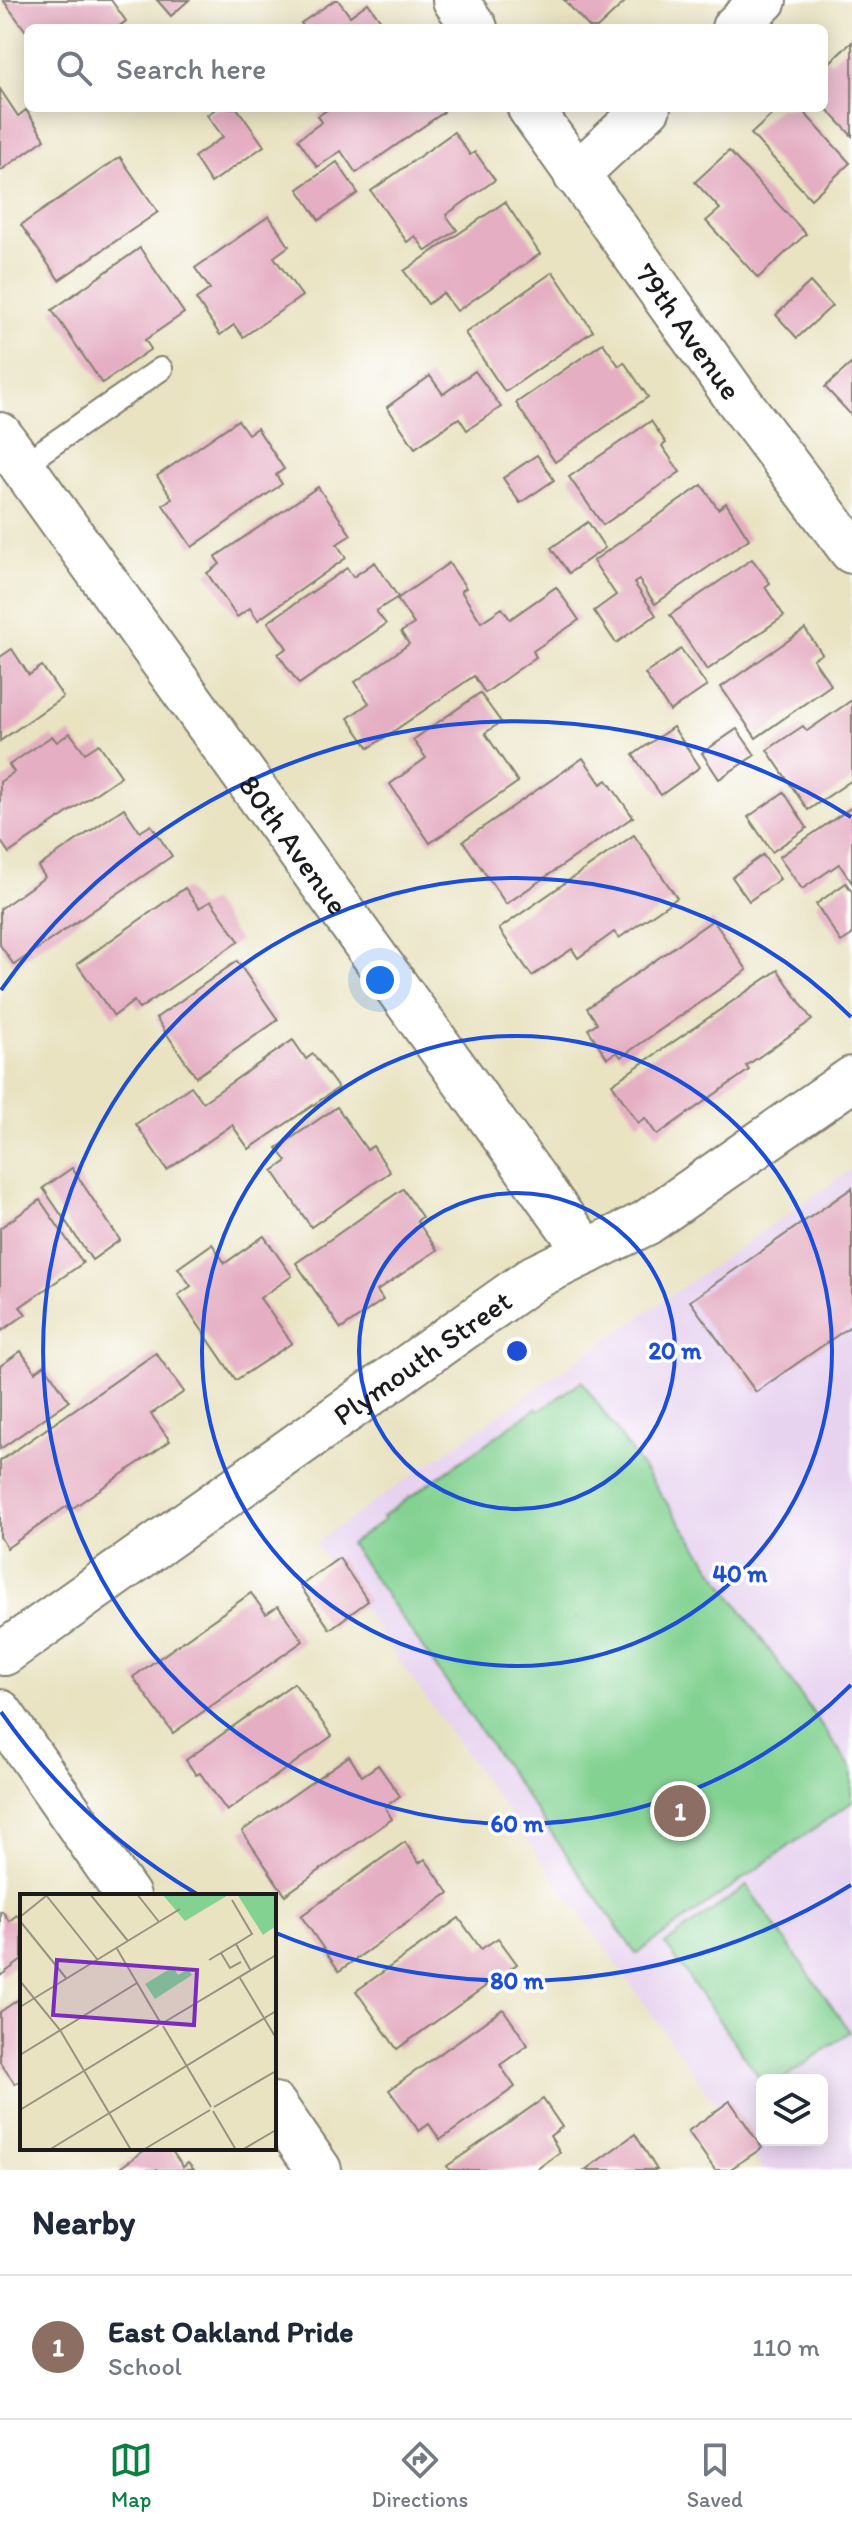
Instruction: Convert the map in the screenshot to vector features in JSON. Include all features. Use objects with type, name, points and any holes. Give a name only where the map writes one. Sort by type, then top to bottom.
[{"type":"street","points":[[455,0],[472,24]]},
{"type":"street","points":[[738,24],[764,0]]},
{"type":"street","name":"79th Avenue","points":[[533,112],[733,393],[852,551]]},
{"type":"street","points":[[576,175],[644,112]]},
{"type":"street","name":"80th Avenue","points":[[10,450],[587,1252]]},
{"type":"street","name":"Plymouth Street","points":[[2,1651],[535,1277],[646,1223],[852,1079]]},
{"type":"street","points":[[0,1700],[6,1695],[11,1681],[10,1666],[2,1651]]},
{"type":"street","points":[[0,1712],[127,1894]]},
{"type":"street","points":[[276,2108],[319,2170]]},
{"type":"lane","points":[[10,450],[161,369]]},
{"type":"shaded area","points":[[852,1169],[852,2170],[763,2170],[315,1543]]},
{"type":"green space","points":[[582,1381],[852,1769],[852,1802],[636,1954],[350,1544],[384,1520],[382,1517],[536,1408],[539,1411]]},
{"type":"green space","points":[[747,1886],[850,2032],[790,2074],[757,2074],[665,1944]]},
{"type":"building","points":[[3,0],[111,0],[126,21],[122,24],[24,24],[24,29]]},
{"type":"building","points":[[157,0],[189,0],[171,16]]},
{"type":"building","points":[[338,0],[350,16],[368,3],[383,24],[302,24]]},
{"type":"building","points":[[564,0],[627,0],[601,24],[586,24]]},
{"type":"building","points":[[852,42],[852,136],[828,110],[828,60],[830,62]]},
{"type":"building","points":[[0,89],[18,116],[27,112],[45,139],[0,171]]},
{"type":"building","points":[[211,112],[240,112],[264,146],[211,183],[194,157],[223,137],[207,115]]},
{"type":"building","points":[[324,112],[444,112],[356,173],[341,151],[317,167],[298,139],[322,122],[318,116]]},
{"type":"building","points":[[775,112],[804,112],[850,163],[811,199],[751,134]]},
{"type":"building","points":[[454,132],[470,155],[475,152],[495,180],[446,215],[457,230],[426,251],[415,236],[407,242],[371,191]]},
{"type":"building","points":[[729,151],[806,234],[758,278],[706,221],[720,209],[695,182]]},
{"type":"building","points":[[120,157],[158,212],[59,280],[21,225]]},
{"type":"building","points":[[337,162],[358,193],[319,220],[298,189]]},
{"type":"building","points":[[505,202],[540,254],[457,311],[443,293],[428,304],[404,271]]},
{"type":"building","points":[[269,216],[289,246],[274,257],[302,296],[243,337],[234,325],[220,335],[196,299],[210,289],[195,268]]},
{"type":"building","points":[[140,248],[184,313],[145,340],[151,349],[102,383],[52,310]]},
{"type":"building","points":[[553,272],[593,331],[505,392],[465,333]]},
{"type":"building","points":[[810,282],[832,306],[797,338],[776,315]]},
{"type":"building","points":[[603,343],[619,366],[624,362],[648,397],[555,462],[516,403]]},
{"type":"building","points":[[852,363],[852,416],[825,387]]},
{"type":"building","points":[[475,371],[501,407],[467,430],[459,418],[415,448],[387,407],[430,376],[443,394]]},
{"type":"building","points":[[238,420],[248,434],[257,428],[284,469],[276,475],[282,484],[192,547],[163,505],[172,498],[157,476]]},
{"type":"building","points":[[651,421],[666,443],[662,446],[680,472],[603,525],[569,477]]},
{"type":"building","points":[[537,455],[554,480],[520,503],[503,478]]},
{"type":"building","points":[[702,485],[718,509],[726,503],[749,539],[655,604],[639,580],[634,583],[656,615],[616,643],[594,611],[616,595],[593,561]]},
{"type":"building","points":[[318,487],[351,535],[337,544],[346,558],[258,620],[250,608],[237,617],[207,573],[220,564],[215,557]]},
{"type":"building","points":[[588,522],[605,548],[569,573],[551,548]]},
{"type":"building","points":[[752,559],[770,583],[765,587],[784,616],[707,670],[670,615]]},
{"type":"building","points":[[375,562],[398,597],[376,611],[386,624],[299,684],[278,654],[287,648],[268,622],[347,568],[353,577]]},
{"type":"building","points":[[449,563],[466,588],[461,591],[481,622],[502,608],[510,619],[556,587],[579,620],[533,651],[536,657],[485,693],[474,676],[369,748],[348,718],[369,703],[355,682],[409,644],[401,632],[414,624],[397,599]]},
{"type":"building","points":[[805,629],[822,654],[813,659],[831,685],[756,738],[721,687]]},
{"type":"building","points":[[12,649],[29,675],[42,666],[63,697],[0,741],[0,657]]},
{"type":"building","points":[[681,649],[707,686],[670,711],[645,674]]},
{"type":"building","points":[[480,693],[501,722],[485,733],[518,782],[430,843],[390,784],[426,758],[413,740]]},
{"type":"building","points":[[852,700],[852,780],[808,810],[767,750],[803,726],[807,731]]},
{"type":"building","points":[[673,727],[700,767],[661,795],[633,755]]},
{"type":"building","points":[[737,729],[755,755],[719,779],[702,753]]},
{"type":"building","points":[[70,733],[85,753],[99,744],[121,776],[9,853],[0,840],[0,782],[14,772],[9,765],[52,736],[57,742]]},
{"type":"building","points":[[583,758],[601,784],[607,780],[633,817],[506,904],[463,841]]},
{"type":"building","points":[[784,792],[807,828],[772,852],[748,817]]},
{"type":"building","points":[[852,807],[852,883],[839,864],[802,889],[779,857]]},
{"type":"building","points":[[124,808],[140,832],[151,825],[172,856],[14,965],[0,945],[0,909],[45,877],[38,867]]},
{"type":"building","points":[[634,835],[677,898],[619,938],[614,932],[578,958],[572,949],[532,976],[499,929]]},
{"type":"building","points":[[763,855],[780,879],[749,901],[732,877]]},
{"type":"building","points":[[846,883],[852,892],[852,935],[841,942],[816,904]]},
{"type":"building","points":[[185,888],[199,908],[211,901],[239,941],[139,1009],[134,1001],[114,1016],[77,964]]},
{"type":"building","points":[[713,920],[747,970],[621,1057],[617,1052],[607,1058],[588,1029],[597,1023],[587,1008]]},
{"type":"building","points":[[237,961],[278,1020],[196,1077],[156,1018]]},
{"type":"building","points":[[778,970],[812,1020],[746,1066],[749,1070],[657,1135],[645,1118],[638,1123],[612,1084]]},
{"type":"building","points":[[293,1040],[306,1059],[313,1054],[338,1088],[249,1149],[232,1125],[167,1170],[136,1124],[191,1086],[203,1102]]},
{"type":"building","points":[[337,1107],[367,1150],[373,1146],[390,1172],[311,1227],[273,1171],[287,1161],[277,1148]]},
{"type":"building","points":[[72,1168],[120,1240],[92,1260],[43,1188]]},
{"type":"building","points":[[852,1188],[852,1325],[756,1392],[690,1301]]},
{"type":"building","points":[[403,1189],[422,1217],[417,1221],[437,1250],[377,1291],[383,1300],[341,1329],[296,1263]]},
{"type":"building","points":[[40,1200],[83,1263],[20,1307],[26,1314],[0,1332],[0,1228]]},
{"type":"building","points":[[264,1236],[292,1276],[260,1298],[292,1343],[236,1380],[178,1295],[191,1286],[178,1268],[212,1244],[225,1263]]},
{"type":"building","points":[[21,1351],[35,1372],[45,1365],[69,1401],[0,1449],[0,1366]]},
{"type":"building","points":[[156,1353],[184,1392],[151,1414],[170,1441],[70,1510],[67,1506],[7,1548],[0,1537],[0,1461]]},
{"type":"building","points":[[339,1558],[368,1601],[330,1629],[300,1586]]},
{"type":"building","points":[[251,1593],[266,1614],[278,1606],[303,1641],[173,1733],[133,1677]]},
{"type":"building","points":[[294,1683],[332,1736],[227,1811],[200,1773],[196,1775],[186,1760]]},
{"type":"building","points":[[349,1756],[362,1776],[378,1765],[400,1796],[385,1807],[392,1819],[285,1895],[242,1831]]},
{"type":"building","points":[[405,1842],[419,1863],[425,1859],[449,1893],[339,1971],[301,1916]]},
{"type":"building","points":[[0,1912],[9,1921],[17,1915],[20,1919],[20,1961],[0,1976]]},
{"type":"building","points":[[459,1918],[481,1949],[498,1938],[517,1964],[397,2049],[356,1991]]},
{"type":"building","points":[[20,1998],[20,2080],[15,2084],[0,2062],[0,2012]]},
{"type":"building","points":[[503,2009],[528,2045],[500,2065],[515,2087],[440,2140],[429,2124],[419,2131],[389,2090]]},
{"type":"building","points":[[543,2099],[562,2127],[550,2136],[560,2152],[536,2170],[449,2170],[447,2166]]},
{"type":"building","points":[[730,2101],[756,2139],[756,2146],[762,2148],[729,2170],[715,2170],[688,2131]]},
{"type":"building","points":[[635,2134],[657,2170],[585,2170]]},
{"type":"building","points":[[145,2150],[171,2150],[183,2167],[188,2163],[194,2170],[117,2170]]},
{"type":"place","name":"East Oakland Pride","points":[[680,1811]]}]
